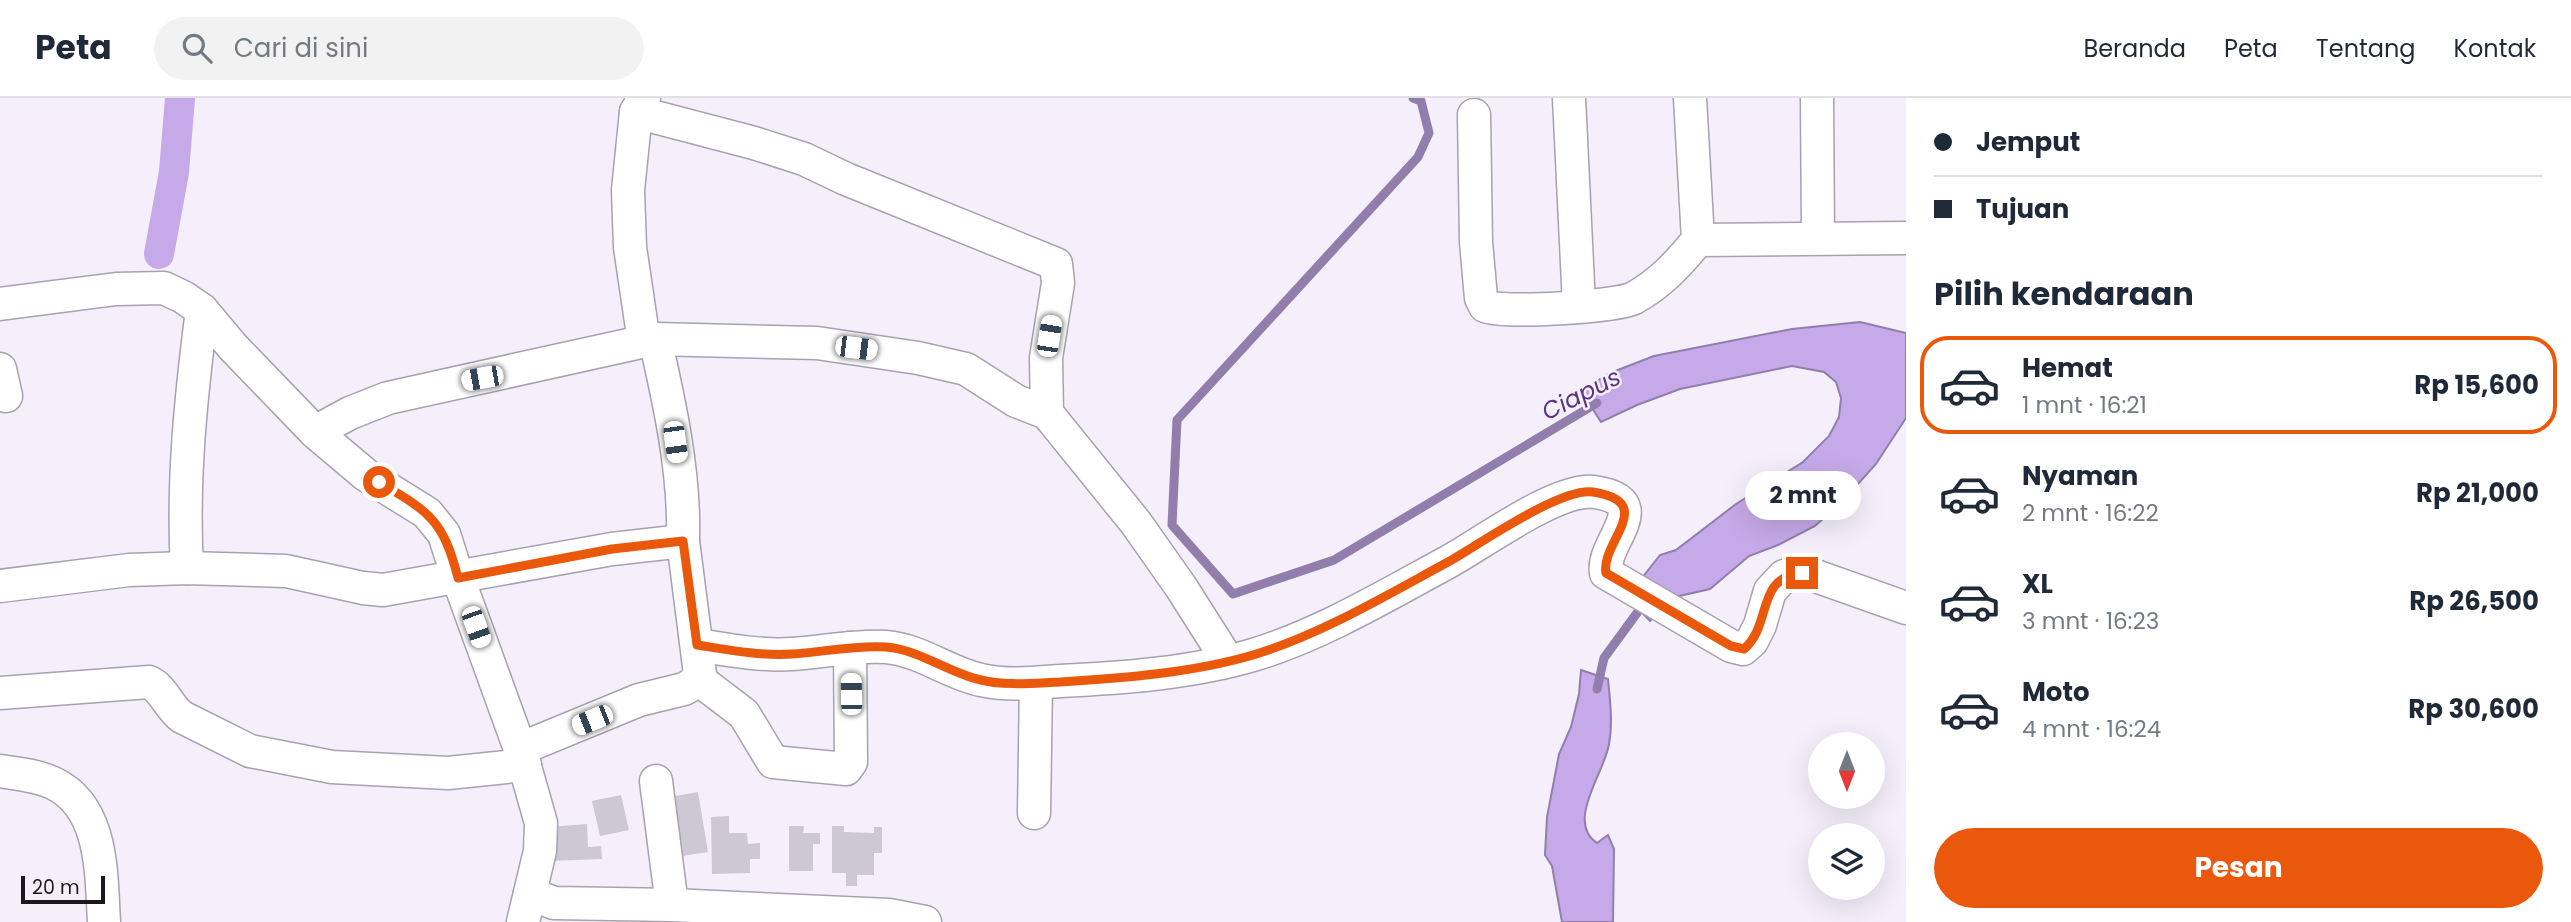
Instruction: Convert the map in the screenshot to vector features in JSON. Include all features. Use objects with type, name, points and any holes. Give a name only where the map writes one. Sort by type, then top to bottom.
[{"type":"street","points":[[1569,98],[1579,305]]},
{"type":"street","points":[[1474,115],[1476,242],[1482,302],[1495,310],[1547,310],[1631,299],[1670,274],[1698,240],[1690,98]]},
{"type":"street","points":[[1817,98],[1818,238]]},
{"type":"street","points":[[0,693],[149,682],[182,718],[250,751],[332,767],[448,773],[523,757],[639,700],[684,689],[698,679],[700,663],[683,541],[684,520],[673,426],[649,340],[628,218],[631,147],[640,105],[804,159],[1056,264],[1058,283],[1046,358],[1046,413]]},
{"type":"street","points":[[1698,240],[1906,238]]},
{"type":"street","points":[[0,304],[116,289],[164,288],[183,297],[202,310],[233,347],[315,432],[366,475],[428,513],[444,534],[523,757],[541,823],[540,850],[527,908],[554,903],[672,905],[858,918],[900,916],[925,922]]},
{"type":"street","points":[[187,568],[185,481],[202,310]]},
{"type":"street","points":[[315,432],[350,413],[388,398],[649,340],[817,344],[918,358],[965,369],[1016,401],[1046,413],[1136,523],[1228,661]]},
{"type":"street","points":[[697,645],[761,655],[888,647],[903,650],[981,680],[1036,683],[1150,673],[1228,661],[1254,655],[1320,628],[1449,561],[1552,501],[1585,491],[1606,495],[1623,505],[1624,522],[1605,569],[1606,573],[1731,646],[1744,649],[1752,641],[1760,625],[1770,591],[1784,576],[1810,574],[1906,608]]},
{"type":"street","points":[[0,586],[130,570],[187,568],[286,571],[383,590],[612,549],[683,541]]},
{"type":"street","points":[[698,679],[744,714],[770,760],[776,764],[846,769],[851,762],[850,648]]},
{"type":"street","points":[[1034,813],[1036,683]]},
{"type":"street","points":[[0,771],[52,783],[83,807],[95,836],[104,922]]},
{"type":"street","points":[[656,781],[672,905]]},
{"type":"shaded area","points":[[1860,322],[1906,333],[1906,418],[1876,464],[1840,504],[1815,526],[1749,556],[1710,589],[1675,597],[1650,621],[1627,597],[1660,555],[1676,550],[1736,504],[1803,462],[1829,436],[1839,417],[1841,398],[1836,382],[1824,372],[1792,366],[1680,389],[1601,422],[1581,391],[1610,373],[1654,356],[1792,329]]},
{"type":"shaded area","points":[[1581,670],[1608,679],[1611,720],[1609,744],[1590,796],[1585,823],[1588,834],[1597,843],[1608,835],[1614,849],[1613,922],[1562,922],[1552,866],[1545,855],[1547,817],[1559,754],[1571,727],[1579,694]]},
{"type":"building","points":[[698,792],[708,852],[670,858],[660,799]]},
{"type":"building","points":[[621,795],[629,830],[600,836],[592,801]]},
{"type":"building","points":[[729,816],[729,833],[747,833],[748,844],[760,843],[760,859],[750,859],[750,873],[712,874],[711,817]]},
{"type":"building","points":[[587,824],[588,847],[601,846],[602,859],[550,861],[549,827]]},
{"type":"building","points":[[789,826],[804,826],[803,833],[820,833],[820,844],[813,844],[813,871],[789,871]]},
{"type":"building","points":[[832,826],[844,826],[844,832],[874,833],[874,827],[882,827],[882,853],[874,853],[874,875],[857,875],[857,886],[846,886],[846,873],[832,873]]},
{"type":"waterway","points":[[159,254],[174,172],[180,98]]},
{"type":"waterway","name":"Ciapus","points":[[1413,98],[1421,101],[1429,133],[1418,157],[1177,420],[1172,525],[1233,594],[1334,560],[1597,403]]},
{"type":"waterway","name":"Ciapus","points":[[1597,689],[1604,658],[1645,602]]},
{"type":"route","points":[[379,482],[414,503],[437,523],[451,551],[458,578],[612,549],[683,541],[697,645],[761,655],[888,647],[922,656],[981,680],[995,682],[1088,680],[1162,672],[1254,655],[1320,628],[1362,607],[1449,561],[1552,501],[1585,491],[1606,495],[1623,505],[1624,522],[1605,565],[1606,573],[1731,646],[1744,649],[1752,641],[1764,615],[1770,591],[1776,583],[1784,576],[1802,573]]}]
